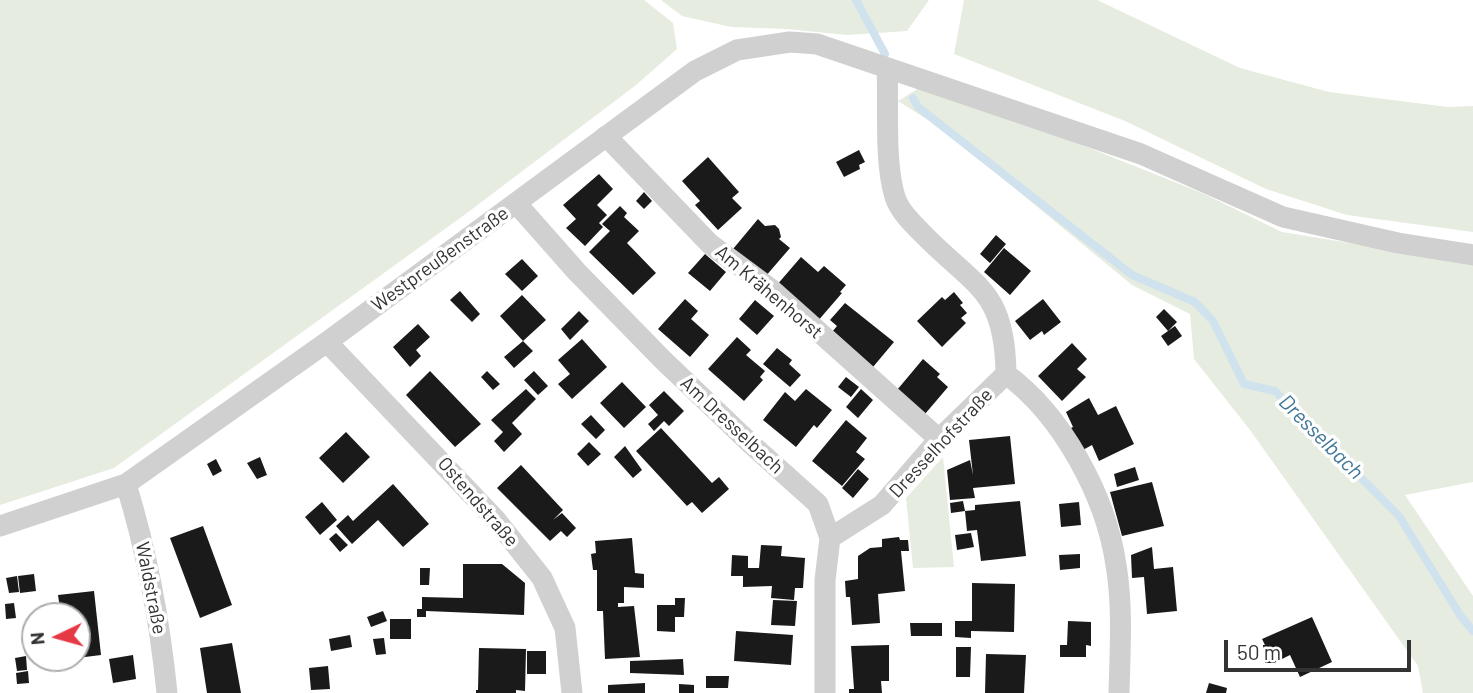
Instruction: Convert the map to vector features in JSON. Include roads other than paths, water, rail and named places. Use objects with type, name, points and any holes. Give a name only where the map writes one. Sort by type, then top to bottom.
[{"type":"street","name":"Westpreußenstraße","points":[[0,526],[126,484],[327,342],[695,71],[737,50],[790,42],[817,44],[1141,154],[1283,217],[1398,243],[1473,255]]},
{"type":"street","name":"Dresselhofstraße","points":[[830,538],[882,505],[939,439],[1006,374],[1003,334],[999,317],[990,299],[974,280],[906,216],[895,198],[891,176],[887,69]]},
{"type":"street","name":"Am Krähenhorst","points":[[606,136],[710,244],[772,290],[939,439]]},
{"type":"street","name":"Am Dresselbach","points":[[516,203],[577,272],[663,360],[818,504],[830,538],[825,580],[825,693]]},
{"type":"street","name":"Ostendstraße","points":[[327,342],[496,520],[542,578],[565,628],[572,693]]},
{"type":"street","points":[[1006,374],[1022,386],[1053,419],[1085,473],[1103,512],[1116,564],[1120,623],[1119,693]]},
{"type":"street","name":"Waldstraße","points":[[126,484],[138,522],[163,645],[167,693]]},
{"type":"waterway","name":"Dresselbach","points":[[856,0],[885,54]]},
{"type":"waterway","name":"Dresselbach","points":[[913,98],[918,107],[1132,275],[1195,302],[1213,321],[1244,384],[1275,391],[1399,516],[1460,615],[1473,631]]}]
